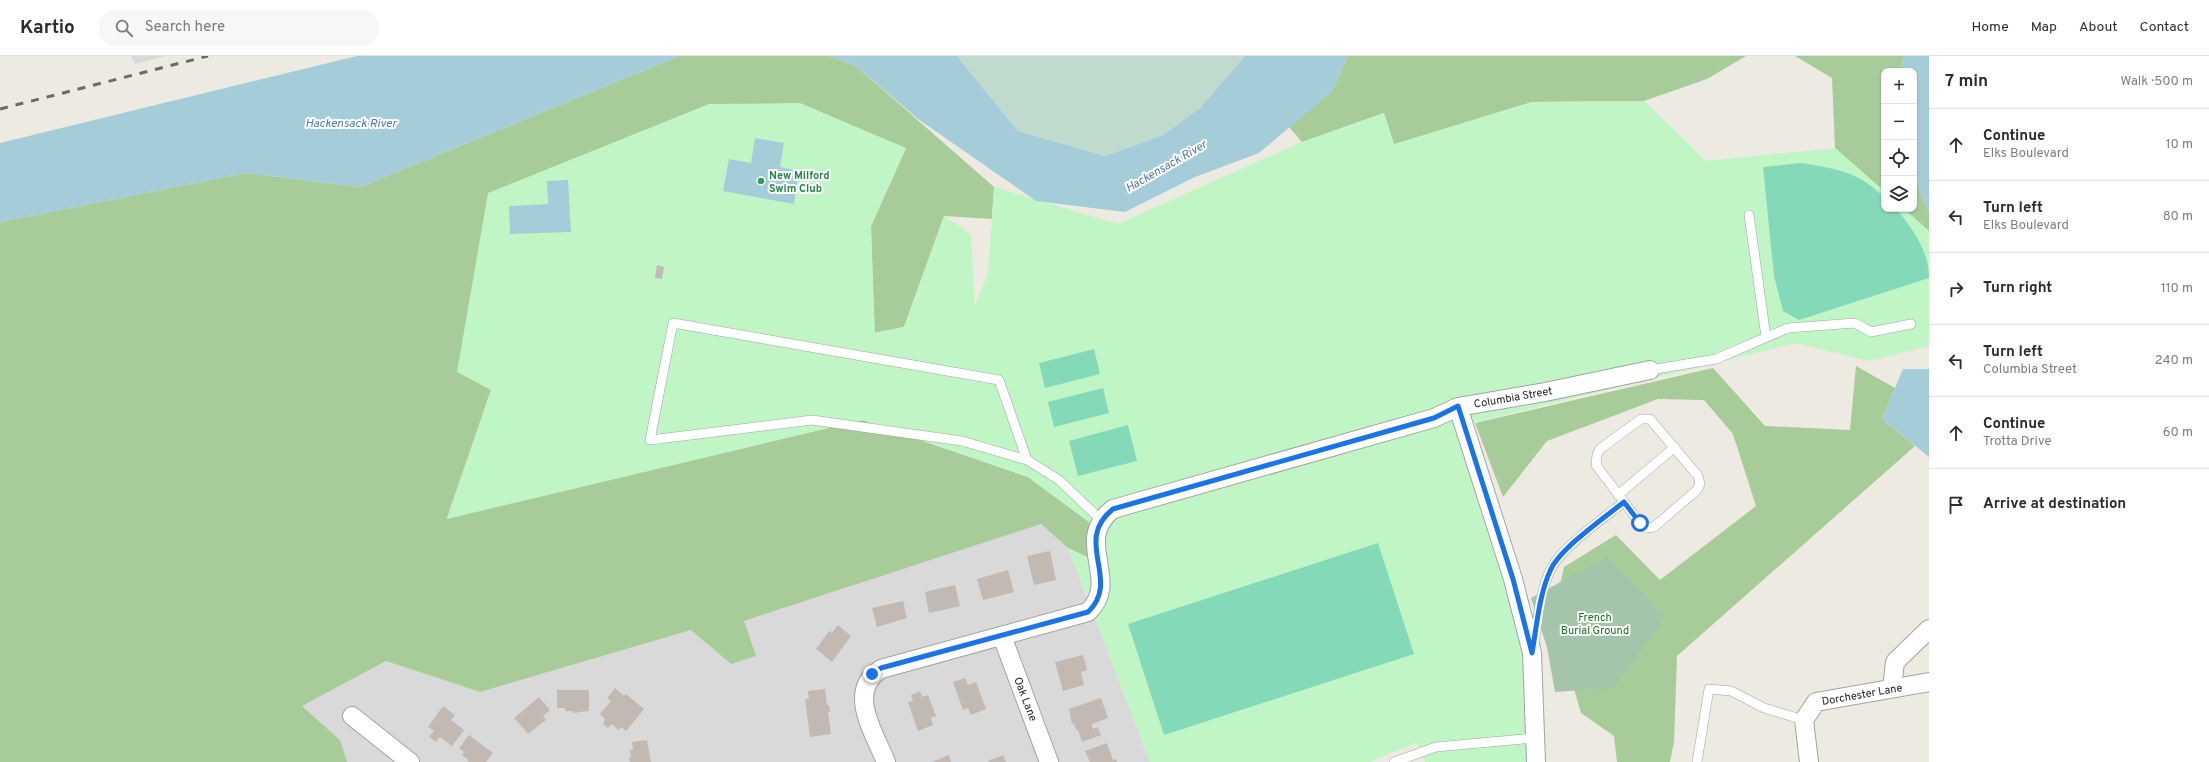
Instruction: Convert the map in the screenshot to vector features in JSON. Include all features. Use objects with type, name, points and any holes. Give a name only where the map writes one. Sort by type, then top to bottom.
[{"type":"street","name":"Columbia Street","points":[[1101,520],[1113,509],[1124,505],[1434,418],[1458,406],[1545,392],[1650,370]]},
{"type":"street","points":[[1458,406],[1513,579],[1532,653],[1536,762]]},
{"type":"street","points":[[886,762],[864,706],[862,695],[865,684],[872,674],[881,668],[1080,615],[1093,607],[1100,591],[1095,537],[1101,520]]},
{"type":"street","points":[[1892,688],[1895,662],[1929,630]]},
{"type":"street","name":"Oak Lane","points":[[1002,636],[1049,762]]},
{"type":"street","name":"Dorchester Lane","points":[[1804,720],[1816,702],[1929,682]]},
{"type":"street","points":[[352,716],[410,762]]},
{"type":"street","points":[[1804,720],[1809,762]]},
{"type":"lane","points":[[1748,215],[1766,337]]},
{"type":"lane","points":[[1027,460],[999,380],[673,323],[650,440],[812,420],[962,441],[1027,460],[1059,480],[1101,520]]},
{"type":"lane","points":[[1650,370],[1716,359],[1788,328],[1855,323],[1871,332],[1911,324]]},
{"type":"lane","points":[[1642,419],[1650,419],[1698,476],[1700,484],[1697,490],[1654,526],[1646,528],[1640,523],[1621,498],[1596,465],[1597,455],[1600,449],[1642,419]]},
{"type":"lane","points":[[1532,653],[1542,595],[1552,568],[1566,551],[1675,447]]},
{"type":"lane","points":[[1697,762],[1709,689],[1731,691],[1764,708],[1804,720]]},
{"type":"lane","points":[[1394,762],[1436,747],[1535,738]]},
{"type":"shaded area","points":[[131,56],[166,56],[135,64]]},
{"type":"shaded area","points":[[1041,524],[1068,548],[1150,762],[347,762],[340,740],[302,706],[386,661],[480,692],[691,630],[731,664],[744,621]]},
{"type":"green space","points":[[679,56],[830,56],[856,66],[994,187],[992,219],[944,216],[904,327],[874,333],[871,226],[906,148],[491,390],[447,518],[862,420],[1028,477],[1089,522],[1087,557],[1068,548],[1041,524],[744,621],[756,656],[731,664],[691,630],[480,692],[386,661],[302,706],[340,740],[347,762],[0,762],[0,222],[245,173],[360,187]]},
{"type":"green space","points":[[957,56],[1245,56],[1200,108],[1163,135],[1105,156],[1018,131]]},
{"type":"green space","points":[[1348,56],[1746,56],[1707,79],[1644,101],[1532,102],[1394,145],[1384,113],[1302,142],[1289,127],[1332,91]]},
{"type":"green space","points":[[1795,56],[1904,56],[1901,68],[1881,68],[1881,188],[1835,148],[1832,78]]},
{"type":"green space","points":[[1644,101],[1706,161],[1835,148],[1881,188],[1881,212],[1907,212],[1929,231],[1929,346],[1869,361],[1796,343],[1485,420],[1455,431],[1526,652],[1534,762],[1425,762],[1416,743],[1369,762],[1150,762],[1068,548],[1087,557],[1089,522],[1028,477],[862,420],[447,519],[491,390],[457,372],[488,193],[709,104],[800,103],[906,148],[871,226],[875,333],[904,327],[944,216],[971,234],[975,306],[988,273],[994,187],[1118,224],[1302,142],[1384,113],[1394,144],[1532,102]]},
{"type":"green space","points":[[1801,163],[1825,167],[1846,172],[1874,188],[1881,194],[1881,212],[1898,212],[1914,232],[1926,259],[1929,278],[1799,320],[1783,311],[1774,276],[1763,167]]},
{"type":"green space","points":[[1917,184],[1929,213],[1929,231],[1907,212],[1917,212]]},
{"type":"green space","points":[[1094,349],[1100,374],[1045,388],[1039,363]]},
{"type":"green space","points":[[1856,366],[1895,388],[1882,419],[1915,446],[1677,656],[1674,742],[1670,762],[1617,762],[1614,736],[1581,713],[1553,617],[1564,567],[1616,535],[1660,580],[1756,506],[1733,434],[1704,400],[1658,399],[1547,441],[1503,497],[1475,423],[1713,368],[1765,426],[1850,430]]},
{"type":"green space","points":[[1103,388],[1109,413],[1054,427],[1048,402]]},
{"type":"green space","points":[[1128,425],[1137,461],[1078,476],[1069,441]]},
{"type":"green space","points":[[1378,543],[1414,654],[1164,735],[1128,624]]},
{"type":"green space","name":"French Burial Ground","points":[[1607,557],[1665,617],[1613,688],[1555,692],[1547,647],[1531,598]]},
{"type":"water","name":"Hackensack River","points":[[357,56],[679,56],[360,187],[245,173],[0,222],[0,143]]},
{"type":"water","name":"Hackensack River","points":[[830,56],[957,56],[1018,131],[1105,156],[1163,135],[1200,108],[1245,56],[1348,56],[1332,91],[1259,153],[1195,177],[1125,212],[1036,201],[918,119],[856,66]]},
{"type":"water","points":[[1904,56],[1929,56],[1929,213],[1917,184],[1917,68],[1901,68]]},
{"type":"water","name":"New Milford Swim Club","points":[[755,138],[784,143],[780,167],[799,171],[794,204],[723,191],[729,159],[751,163]]},
{"type":"water","points":[[568,180],[571,232],[510,234],[509,206],[548,204],[547,181]]},
{"type":"water","points":[[1903,369],[1929,369],[1929,457],[1882,419]]},
{"type":"building","points":[[657,265],[664,267],[662,279],[655,278]]},
{"type":"building","points":[[1050,551],[1056,580],[1034,585],[1027,556]]},
{"type":"building","points":[[1008,570],[1014,592],[983,600],[977,579]]},
{"type":"building","points":[[955,585],[960,606],[929,613],[925,592]]},
{"type":"building","points":[[903,601],[907,618],[877,627],[872,608]]},
{"type":"building","points":[[838,625],[851,636],[832,662],[816,649],[829,631],[832,633]]},
{"type":"building","points":[[1083,655],[1087,670],[1081,672],[1084,685],[1063,691],[1055,662]]},
{"type":"building","points":[[965,678],[968,685],[976,682],[986,709],[971,715],[968,708],[963,710],[953,682]]},
{"type":"building","points":[[615,688],[624,696],[626,694],[644,709],[626,731],[621,727],[618,730],[612,724],[608,728],[603,724],[605,719],[600,714],[611,701],[607,698]]},
{"type":"building","points":[[825,689],[827,705],[829,705],[830,712],[828,712],[831,734],[810,737],[805,699],[809,699],[808,691]]},
{"type":"building","points":[[557,690],[589,690],[589,711],[573,713],[573,711],[565,711],[565,708],[557,708]]},
{"type":"building","points":[[920,691],[922,697],[928,695],[936,716],[931,718],[933,725],[918,731],[908,702],[913,701],[911,695]]},
{"type":"building","points":[[539,697],[550,710],[543,716],[546,720],[528,734],[514,718]]},
{"type":"building","points":[[1101,698],[1108,718],[1092,724],[1093,729],[1098,727],[1101,735],[1082,742],[1078,730],[1076,730],[1074,723],[1072,724],[1069,709]]},
{"type":"building","points":[[443,706],[455,715],[451,720],[464,730],[452,746],[440,737],[436,742],[429,737],[434,731],[428,727]]},
{"type":"building","points":[[469,735],[493,753],[486,762],[467,762],[469,760],[462,755],[464,752],[459,748]]},
{"type":"building","points":[[647,740],[651,762],[630,762],[630,750],[633,750],[632,742]]},
{"type":"building","points":[[1107,743],[1113,760],[1116,759],[1117,762],[1090,762],[1085,751]]},
{"type":"building","points":[[949,755],[951,762],[931,762]]},
{"type":"building","points":[[1003,755],[1006,762],[988,761]]},
{"type":"railway","points":[[0,109],[208,56]]},
{"type":"place","name":"New Milford Swim Club","points":[[761,181]]},
{"type":"route","points":[[872,674],[881,668],[1088,612],[1097,600],[1101,582],[1095,537],[1097,526],[1103,516],[1113,509],[1434,418],[1458,406],[1513,579],[1532,653],[1542,595],[1552,568],[1566,551],[1624,502],[1640,523]]}]
